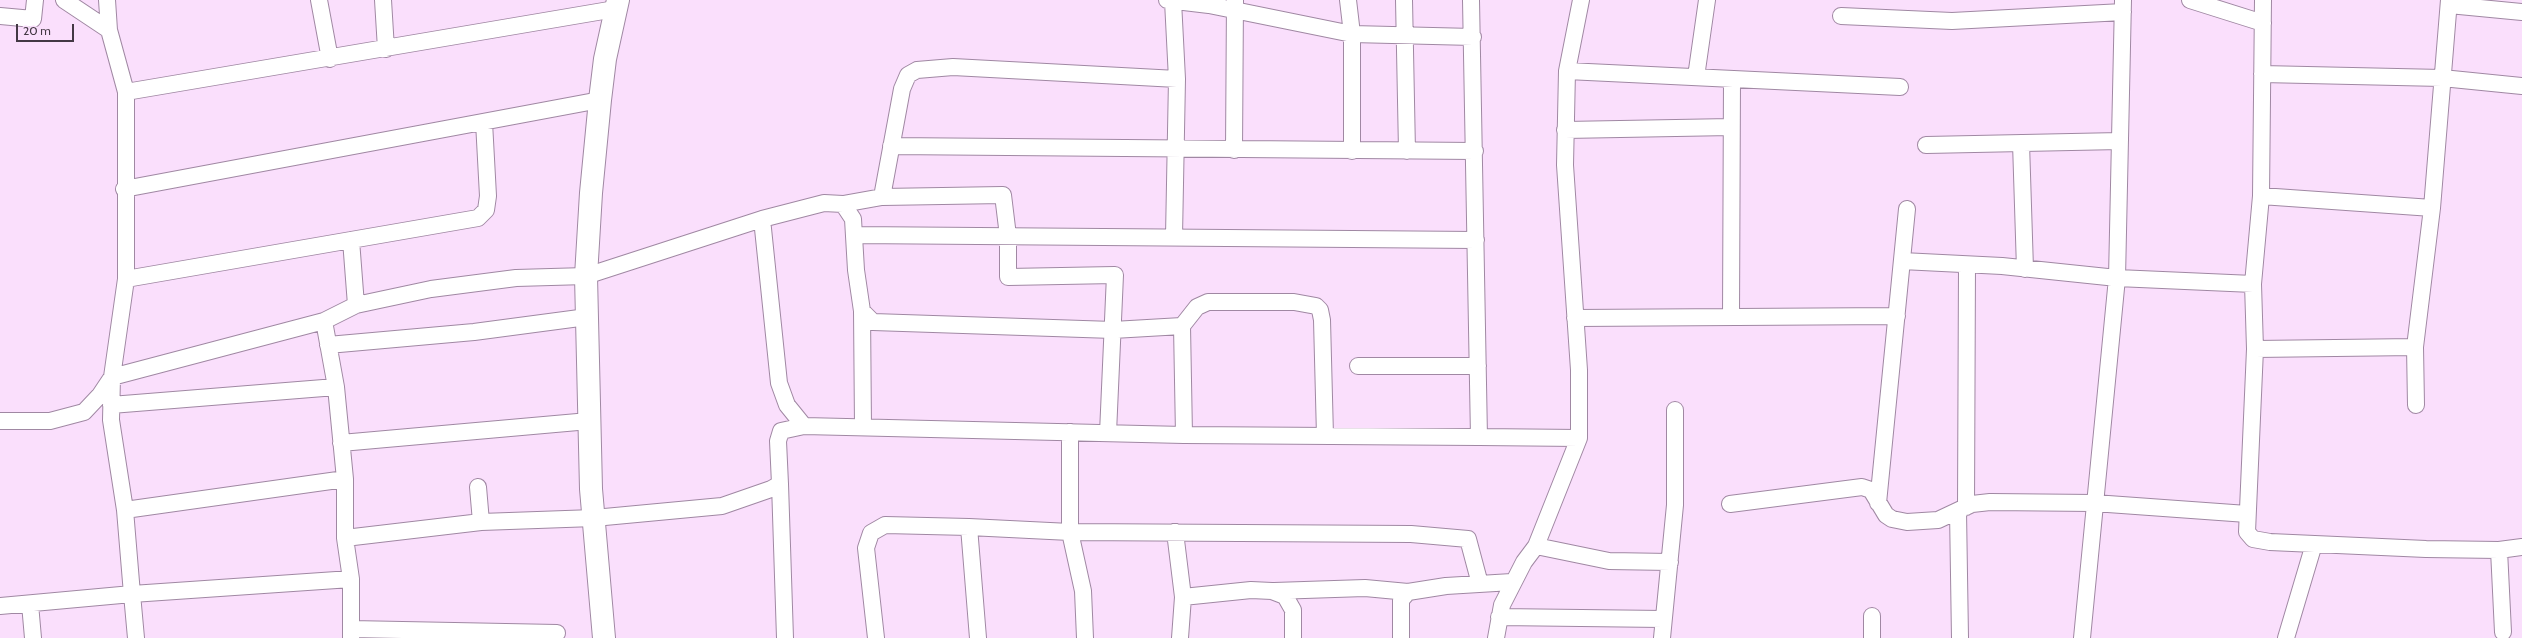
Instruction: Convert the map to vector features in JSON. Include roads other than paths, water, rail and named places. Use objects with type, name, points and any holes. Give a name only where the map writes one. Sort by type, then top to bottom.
[{"type":"street","points":[[0,16],[33,19],[35,0]]},
{"type":"street","points":[[64,0],[109,30]]},
{"type":"street","points":[[107,0],[109,30],[126,92],[124,189],[126,278],[112,377],[111,413],[125,510],[136,638]]},
{"type":"street","points":[[319,0],[330,59]]},
{"type":"street","points":[[383,0],[386,49]]},
{"type":"street","points":[[1174,236],[1177,150],[1177,79],[1170,0],[1234,5],[1352,34],[1473,37]]},
{"type":"street","points":[[1348,0],[1352,34],[1352,151]]},
{"type":"street","points":[[1404,0],[1403,36],[1407,151]]},
{"type":"street","points":[[1471,0],[1473,37],[1479,437]]},
{"type":"street","points":[[1496,638],[1502,605],[1512,582],[1536,546],[1579,438],[1581,414],[1565,165],[1567,70],[1581,0]]},
{"type":"street","points":[[1696,77],[1707,0]]},
{"type":"street","points":[[2190,0],[2263,23]]},
{"type":"street","points":[[2263,0],[2261,196],[2253,284],[2255,349],[2247,532],[2253,539],[2259,541],[2500,550],[2522,547]]},
{"type":"street","points":[[2416,405],[2415,347],[2432,208],[2449,2],[2522,12]]},
{"type":"street","points":[[126,92],[386,49],[616,4],[600,100],[591,193],[586,276],[589,421],[594,518],[604,638]]},
{"type":"street","points":[[1234,5],[1234,150]]},
{"type":"street","points":[[1841,16],[1952,21],[2123,6],[2118,278],[2094,503],[2082,638]]},
{"type":"street","points":[[882,197],[902,89],[908,75],[917,70],[953,68],[1177,79]]},
{"type":"street","points":[[1567,70],[1900,87]]},
{"type":"street","points":[[2262,74],[2442,78],[2522,86]]},
{"type":"street","points":[[1731,317],[1732,79]]},
{"type":"street","points":[[124,189],[600,100]]},
{"type":"street","points":[[126,278],[478,218],[486,210],[488,196],[484,122]]},
{"type":"street","points":[[1566,130],[1731,127]]},
{"type":"street","points":[[1926,145],[2120,141]]},
{"type":"street","points":[[2021,143],[2025,269]]},
{"type":"street","points":[[891,146],[1037,146],[1177,150],[1475,151]]},
{"type":"street","points":[[84,412],[100,395],[112,377],[324,322],[356,305],[447,287],[516,278],[586,276],[762,218],[824,202],[843,204],[882,197],[1003,195],[1008,236],[1008,277],[1115,275],[1108,433]]},
{"type":"street","points":[[2261,196],[2432,208]]},
{"type":"street","points":[[843,204],[853,219],[856,270],[862,311],[863,427]]},
{"type":"street","points":[[1878,503],[1907,209]]},
{"type":"street","points":[[762,218],[780,383],[787,405],[804,426]]},
{"type":"street","points":[[854,235],[1174,236],[1476,240]]},
{"type":"street","points":[[351,240],[356,305]]},
{"type":"street","points":[[1902,261],[2025,269],[2118,278],[2253,284]]},
{"type":"street","points":[[1960,638],[1967,265]]},
{"type":"street","points":[[1184,435],[1182,326],[1197,307],[1208,302],[1294,302],[1316,306],[1320,310],[1322,320],[1325,436]]},
{"type":"street","points":[[862,311],[873,322],[889,324],[1113,330],[1182,326]]},
{"type":"street","points":[[1575,318],[1897,316]]},
{"type":"street","points":[[328,345],[474,332],[587,317]]},
{"type":"street","points":[[324,322],[336,387],[345,479],[345,538],[351,579],[351,633],[557,633]]},
{"type":"street","points":[[2255,349],[2415,347]]},
{"type":"street","points":[[1358,366],[1478,366]]},
{"type":"street","points":[[0,421],[50,421],[84,412],[111,413],[336,387]]},
{"type":"street","points":[[1662,638],[1675,505],[1675,410]]},
{"type":"street","points":[[341,443],[589,421]]},
{"type":"street","points":[[786,638],[778,441],[781,431],[804,426],[1184,435],[1579,438]]},
{"type":"street","points":[[1070,432],[1070,532],[1083,592],[1085,638]]},
{"type":"street","points":[[125,510],[345,479]]},
{"type":"street","points":[[345,538],[480,522],[594,518],[722,506],[771,490],[780,484]]},
{"type":"street","points":[[478,487],[480,522]]},
{"type":"street","points":[[1730,504],[1862,487],[1871,490],[1886,515],[1892,519],[1908,522],[1938,520],[1962,509],[1990,502],[2094,503],[2248,514]]},
{"type":"street","points":[[876,638],[866,548],[871,533],[885,525],[1070,532],[1411,534],[1468,540],[1480,584]]},
{"type":"street","points":[[969,528],[978,638]]},
{"type":"street","points":[[1175,532],[1183,597],[1180,638]]},
{"type":"street","points":[[2286,638],[2314,544]]},
{"type":"street","points":[[1536,546],[1609,561],[1670,562]]},
{"type":"street","points":[[2500,550],[2503,632]]},
{"type":"street","points":[[0,606],[132,594],[351,579]]},
{"type":"street","points":[[1183,597],[1250,590],[1272,591],[1365,588],[1408,592],[1421,588],[1512,582]]},
{"type":"street","points":[[1272,591],[1285,596],[1293,610],[1293,638]]},
{"type":"street","points":[[1401,638],[1401,600],[1408,592]]},
{"type":"street","points":[[30,604],[33,638]]},
{"type":"street","points":[[1872,616],[1872,638]]},
{"type":"street","points":[[1499,617],[1663,619]]}]
